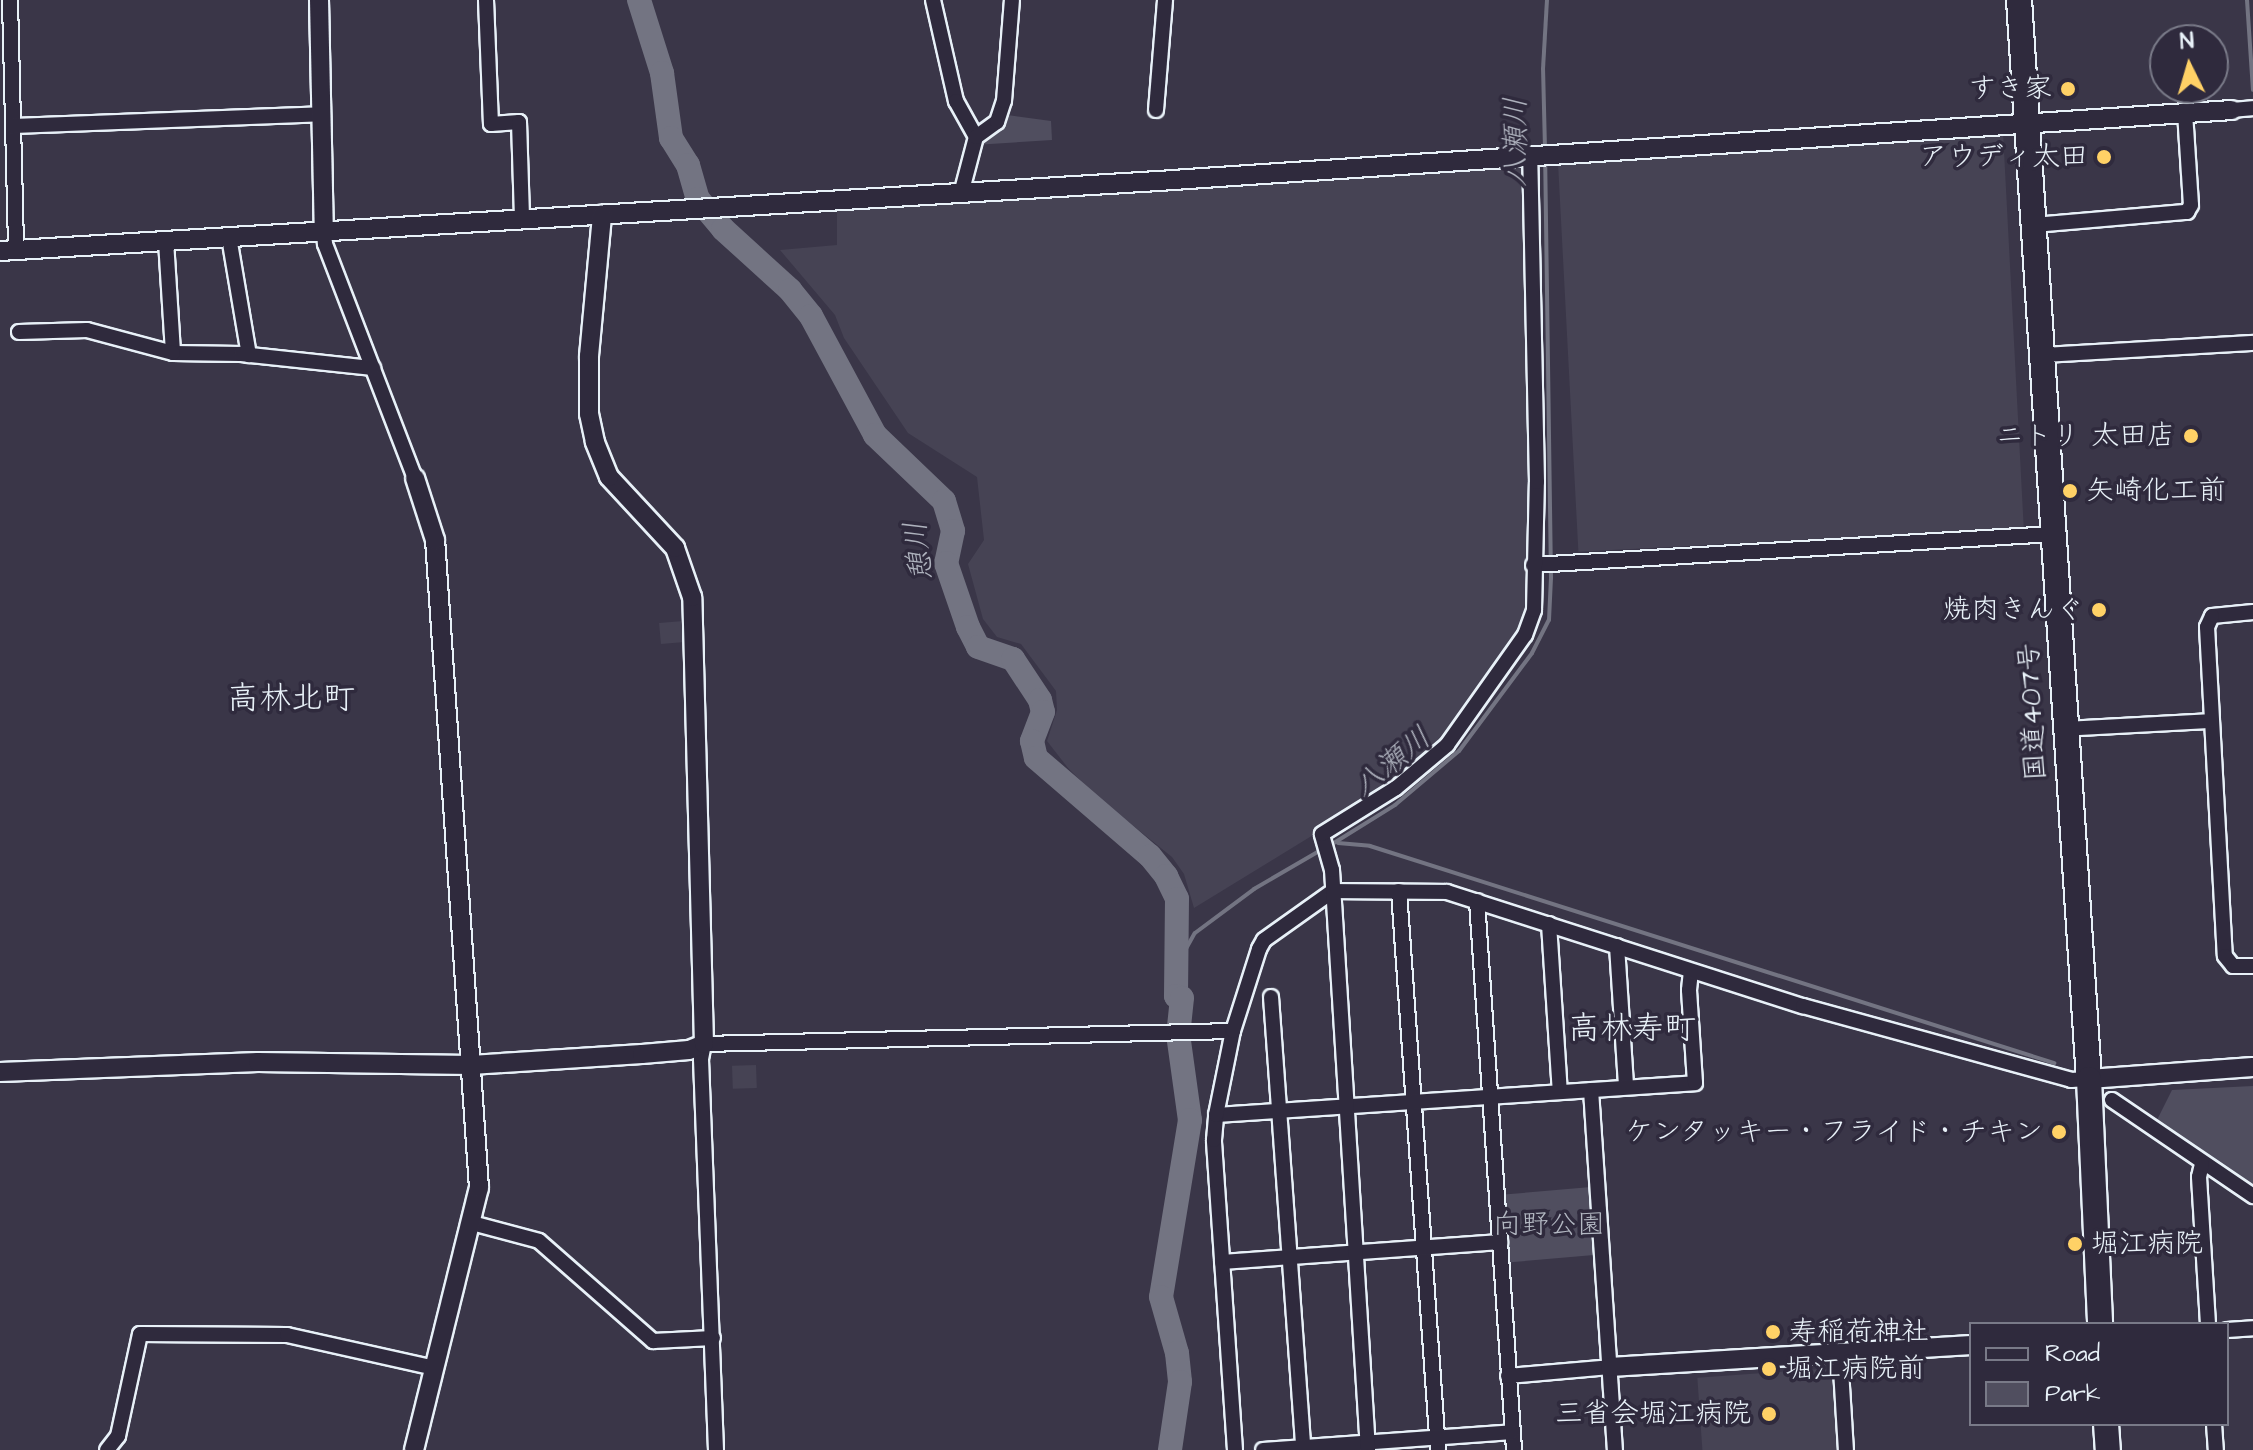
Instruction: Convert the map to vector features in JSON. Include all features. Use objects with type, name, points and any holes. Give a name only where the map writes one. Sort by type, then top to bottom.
[{"type":"highway","name":"国道407号","points":[[2019,0],[2063,729],[2089,1079],[2100,1322]]},
{"type":"highway","points":[[2106,1426],[2108,1450]]},
{"type":"street","points":[[10,0],[6,60],[14,126],[8,250],[961,194],[2253,108]]},
{"type":"street","points":[[319,0],[325,244],[415,478],[435,540],[471,1065],[479,1188],[414,1450]]},
{"type":"street","points":[[486,0],[491,124],[519,122],[522,220]]},
{"type":"street","points":[[933,0],[956,101],[976,137]]},
{"type":"street","points":[[961,194],[976,137],[997,122],[1004,101],[1012,0]]},
{"type":"street","points":[[1156,110],[1165,0]]},
{"type":"street","points":[[2034,225],[2187,212],[2191,205],[2185,113]]},
{"type":"street","points":[[14,126],[321,114]]},
{"type":"street","points":[[1368,1446],[1333,891],[1331,865],[1322,834],[1396,788],[1447,745],[1525,635],[1534,610],[1542,156]]},
{"type":"street","points":[[602,215],[589,356],[589,414],[595,442],[609,477],[675,548],[692,597],[704,1044],[701,1059],[716,1450]]},
{"type":"street","points":[[229,237],[249,355]]},
{"type":"street","points":[[166,241],[173,353]]},
{"type":"street","points":[[19,332],[87,330],[173,353],[249,355],[373,368]]},
{"type":"street","points":[[2042,355],[2253,343]]},
{"type":"street","points":[[1536,566],[2053,534]]},
{"type":"street","points":[[2253,612],[2218,614],[2207,621],[2225,956],[2233,966],[2253,966]]},
{"type":"street","points":[[2063,729],[2211,721]]},
{"type":"street","points":[[1235,1450],[1216,1115],[1233,1031],[1264,940],[1333,891],[1447,892],[1803,1006],[2071,1080],[2253,1067]]},
{"type":"street","points":[[1399,891],[1438,1444]]},
{"type":"street","points":[[1477,901],[1514,1450]]},
{"type":"street","points":[[1549,924],[1560,1092]]},
{"type":"street","points":[[1617,946],[1626,1087]]},
{"type":"street","points":[[1216,1115],[1695,1083],[1689,990],[1691,971]]},
{"type":"street","points":[[1271,997],[1303,1447]]},
{"type":"street","points":[[0,1072],[258,1062],[471,1065],[689,1050],[704,1044],[1233,1031]]},
{"type":"street","points":[[1591,1090],[1615,1450]]},
{"type":"street","points":[[2112,1100],[2253,1196]]},
{"type":"street","points":[[2202,1164],[2199,1177],[2208,1322]]},
{"type":"street","points":[[472,1223],[539,1241],[653,1341],[713,1338]]},
{"type":"street","points":[[1222,1262],[1500,1242]]},
{"type":"street","points":[[2229,1330],[2253,1328]]},
{"type":"street","points":[[107,1450],[118,1436],[140,1334],[287,1335],[435,1368]]},
{"type":"street","points":[[1508,1376],[1969,1345]]},
{"type":"street","points":[[1840,1353],[1846,1450]]},
{"type":"street","points":[[2214,1426],[2216,1450]]},
{"type":"street","points":[[1263,1450],[1438,1444],[1512,1432]]},
{"type":"shaded area","points":[[2003,132],[2024,528],[1578,552],[1558,155]]},
{"type":"shaded area","points":[[1527,163],[1531,595],[1521,634],[1431,755],[1375,797],[1194,908],[1184,874],[1172,857],[1095,795],[1047,741],[1057,710],[1056,691],[1021,644],[997,637],[983,619],[968,564],[984,540],[977,477],[908,433],[844,338],[835,315],[780,250],[837,245],[837,208]]},
{"type":"shaded area","points":[[683,621],[685,642],[661,644],[659,623]]},
{"type":"shaded area","points":[[756,1065],[757,1088],[733,1089],[732,1066]]},
{"type":"shaded area","name":"三省会堀江病院","points":[[1835,1368],[1841,1450],[1702,1450],[1697,1378]]},
{"type":"green space","points":[[1000,114],[1051,121],[1052,140],[974,145]]},
{"type":"green space","points":[[2253,1086],[2253,1188],[2156,1122],[2172,1090]]},
{"type":"green space","name":"向野公園","points":[[1591,1187],[1597,1255],[1507,1263],[1501,1195]]},
{"type":"waterway","name":"憩川","points":[[639,0],[662,73],[671,138],[688,165],[698,199],[723,229],[790,290],[811,316],[875,435],[944,501],[953,531],[946,563],[968,627],[978,647],[1013,659],[1040,700],[1043,712],[1032,741],[1036,758],[1150,856],[1166,876],[1177,899],[1176,996],[1182,998],[1178,1034],[1190,1120],[1161,1297],[1177,1353],[1180,1382],[1170,1450]]},
{"type":"waterway","name":"八瀬川","points":[[1545,149],[1543,69],[1547,0]]},
{"type":"waterway","points":[[2247,0],[2253,90]]},
{"type":"waterway","name":"八瀬川","points":[[1329,846],[1395,805],[1459,751],[1532,653],[1549,620],[1545,162]]},
{"type":"waterway","points":[[1338,843],[1370,846],[2054,1063]]},
{"type":"waterway","name":"八瀬川","points":[[1182,998],[1182,956],[1195,933],[1254,889],[1321,850]]},
{"type":"place","name":"すき家","points":[[2068,89]]},
{"type":"place","name":"アウディ太田","points":[[2104,157]]},
{"type":"place","name":"ニトリ 太田店","points":[[2191,436]]},
{"type":"place","name":"矢崎化工前","points":[[2070,491]]},
{"type":"place","name":"焼肉きんぐ","points":[[2099,610]]},
{"type":"place","name":"ケンタッキー・フライド・チキン","points":[[2059,1132]]},
{"type":"place","name":"堀江病院","points":[[2075,1244]]},
{"type":"place","name":"寿稲荷神社","points":[[1773,1332]]},
{"type":"place","name":"堀江病院前","points":[[1769,1369]]},
{"type":"place","name":"三省会堀江病院","points":[[1769,1414]]},
{"type":"district","name":"高林北町","points":[[291,699]]},
{"type":"district","name":"高林寿町","points":[[1632,1029]]}]
